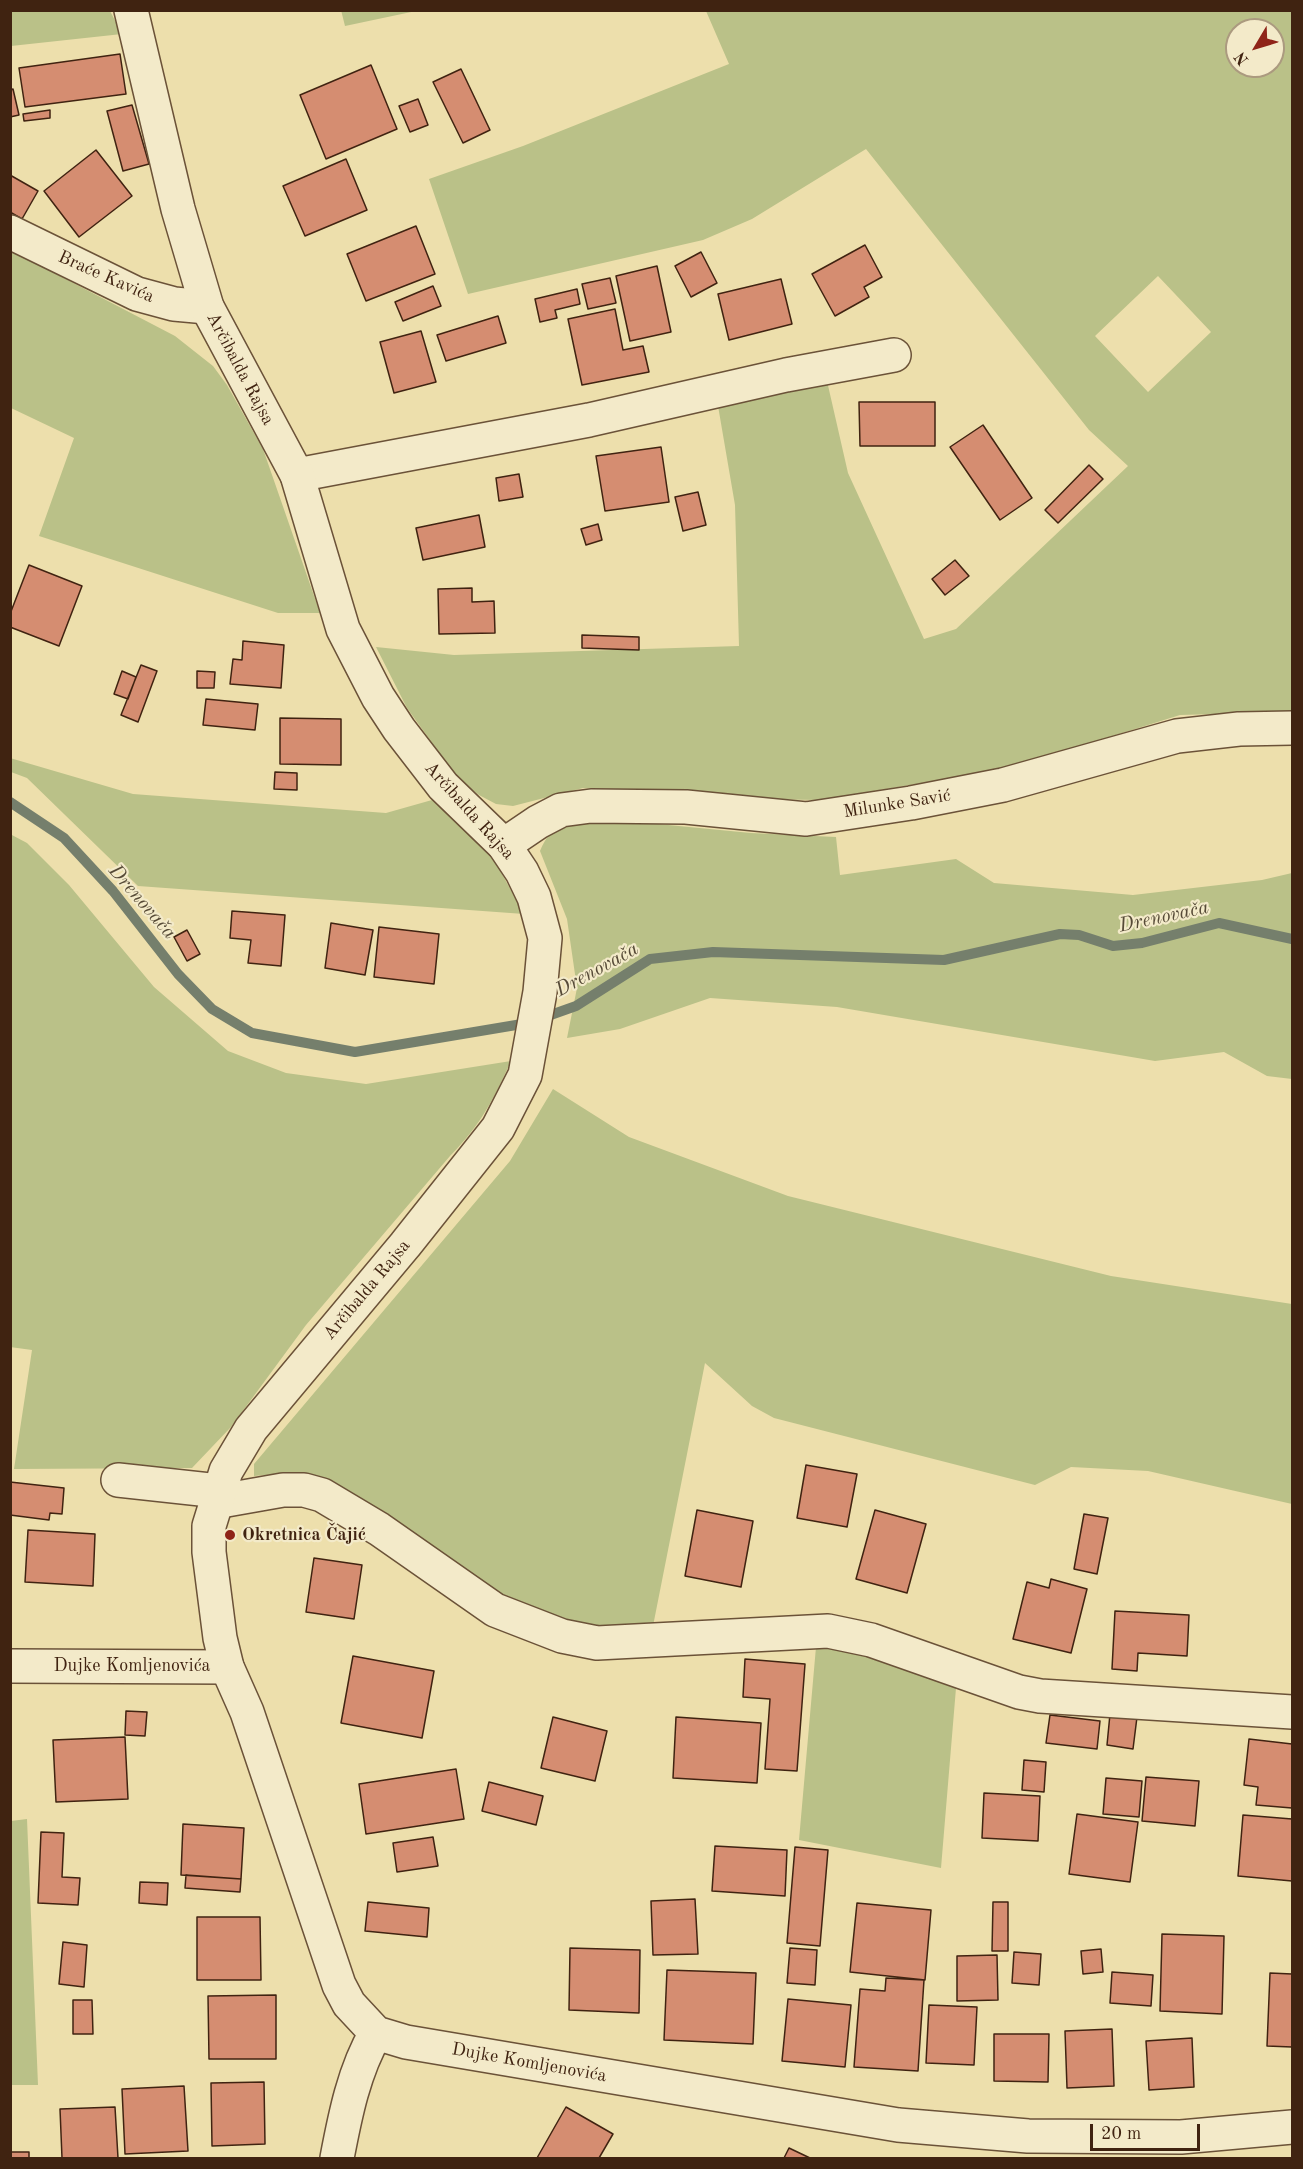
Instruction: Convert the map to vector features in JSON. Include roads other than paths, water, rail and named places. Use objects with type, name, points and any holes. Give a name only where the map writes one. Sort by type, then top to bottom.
[{"type":"street","name":"Arčibalda Rajsa","points":[[131,10],[178,209],[207,307],[297,475],[343,629],[378,697],[443,786],[504,845],[534,897],[545,938],[540,992],[525,1075],[498,1128],[405,1245],[251,1429],[226,1471],[209,1526],[209,1552],[220,1638],[227,1667]]},
{"type":"street","name":"Braće Kavića","points":[[10,232],[137,294],[165,303],[207,307]]},
{"type":"street","points":[[297,475],[578,423],[786,375],[894,355]]},
{"type":"street","name":"Milunke Savić","points":[[504,845],[538,822],[561,810],[591,806],[686,807],[806,819],[911,803],[1003,785],[1177,736],[1239,729],[1293,728]]},
{"type":"street","points":[[118,1480],[217,1496],[284,1490],[304,1490],[322,1495],[379,1529],[495,1610],[553,1633],[597,1643],[790,1631],[828,1631],[871,1640],[1019,1692],[1293,1712]]},
{"type":"street","name":"Dujke Komljenovića","points":[[10,1666],[227,1667],[247,1712],[339,1985],[349,2004],[376,2033],[406,2042],[497,2059],[898,2125],[1040,2136],[1181,2137],[1293,2127]]},
{"type":"street","points":[[337,2158],[356,2077],[365,2051],[376,2033]]},
{"type":"waterway","name":"Drenovača","points":[[10,802],[64,838],[113,891],[178,974],[212,1009],[252,1033],[355,1052],[528,1023],[576,1006],[650,959],[713,952],[944,960],[1060,934],[1079,935],[1113,946],[1142,943],[1219,923],[1292,939]]},
{"type":"place","name":"Okretnica Čajić","points":[[230,1535]]}]
